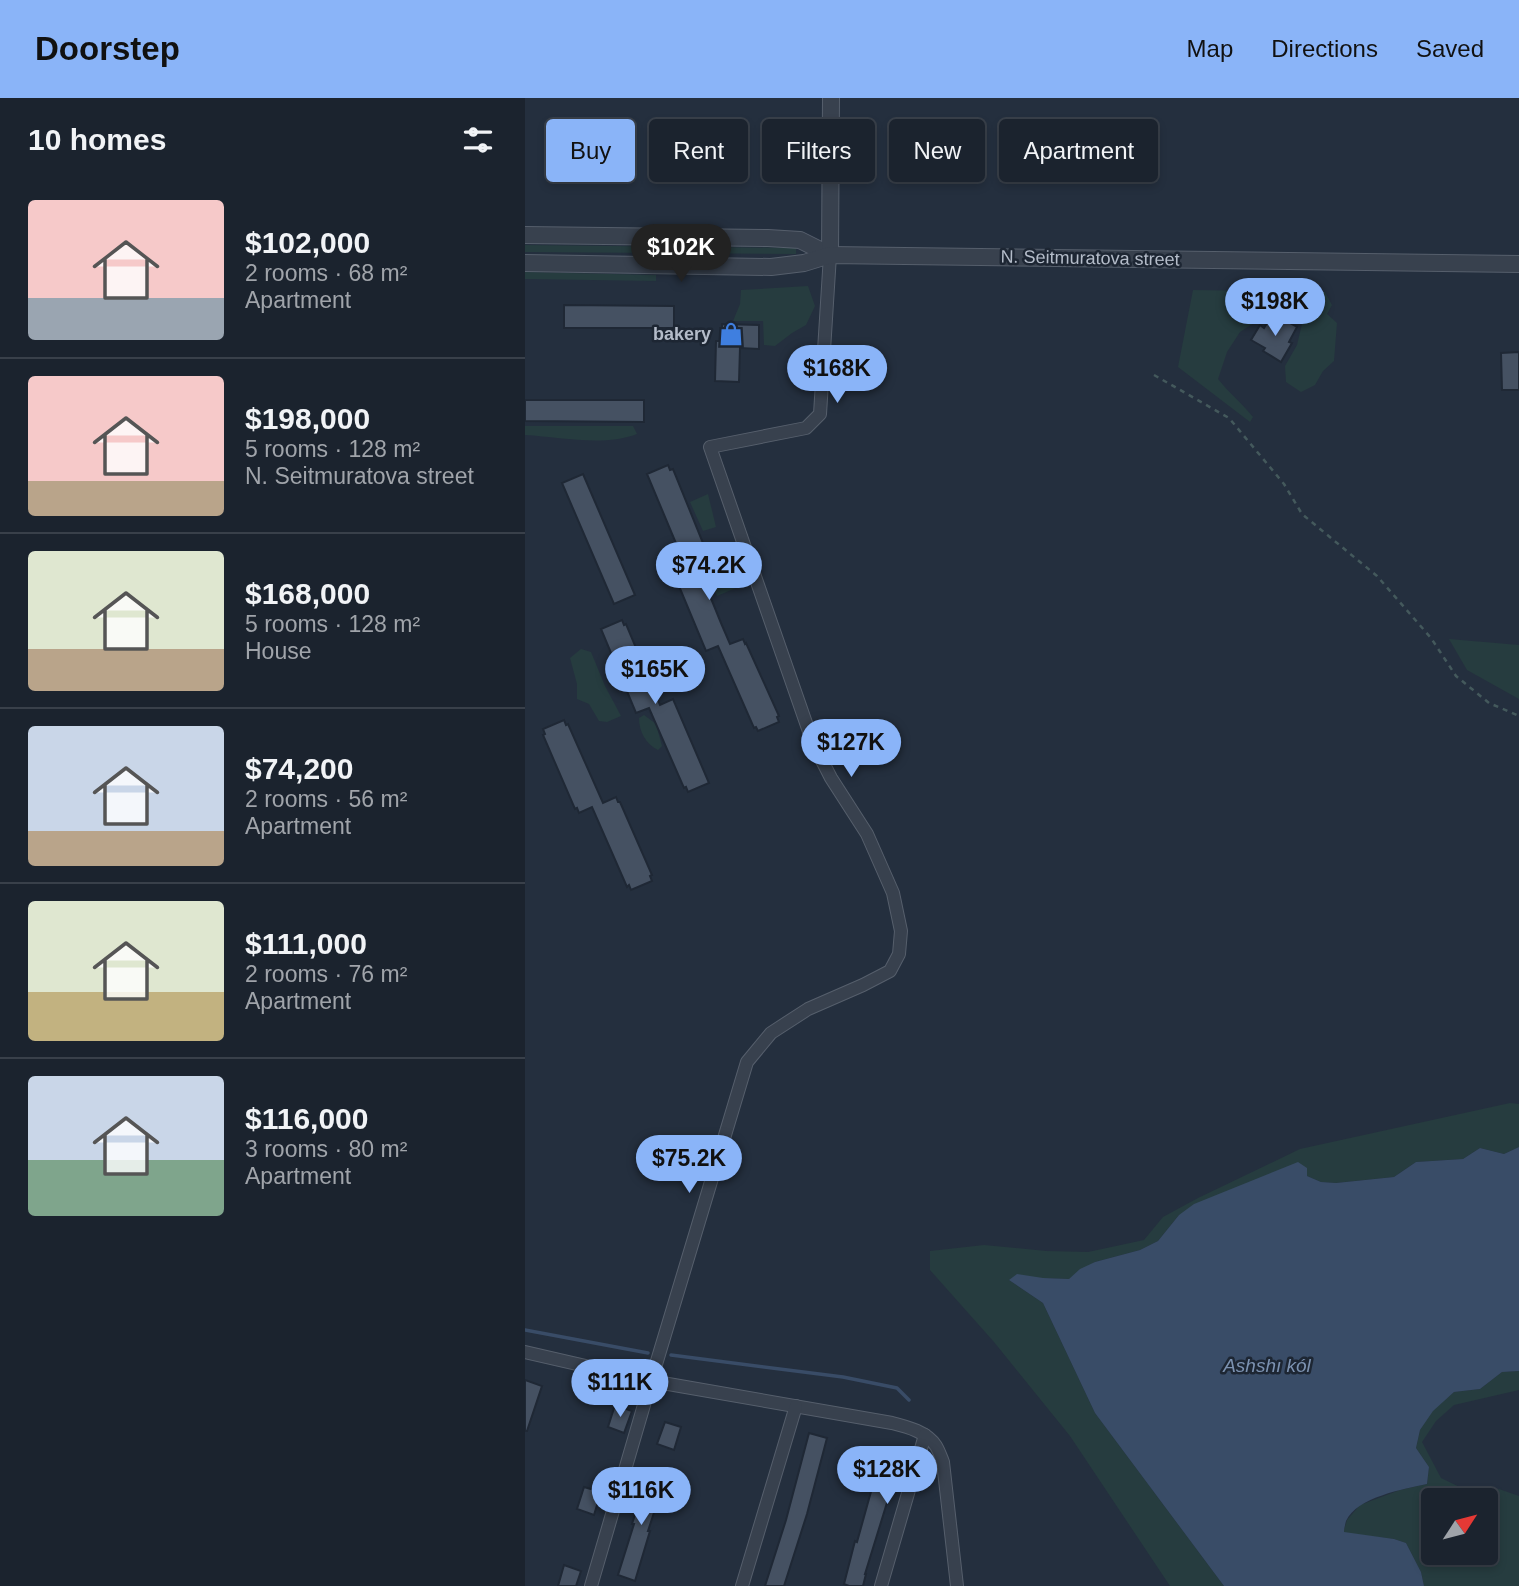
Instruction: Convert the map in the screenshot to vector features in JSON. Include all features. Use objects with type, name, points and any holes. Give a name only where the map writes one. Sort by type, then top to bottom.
[{"type":"street","points":[[591,1586],[747,1062],[771,1033],[808,1009],[890,971],[899,954],[901,932],[893,893],[867,834],[831,778],[813,743],[710,447],[806,428],[820,414],[830,255],[831,98]]},
{"type":"street","points":[[525,235],[779,238],[800,240],[830,255]]},
{"type":"street","points":[[525,263],[771,267],[804,263],[830,255]]},
{"type":"street","name":"N. Seitmuratova street","points":[[830,255],[1519,264]]},
{"type":"street","points":[[525,1352],[651,1381],[892,1423],[925,1435],[936,1446],[943,1462],[957,1586]]},
{"type":"street","points":[[742,1586],[796,1406]]},
{"type":"street","points":[[881,1586],[925,1435]]},
{"type":"path","points":[[1154,375],[1229,418],[1284,484],[1302,514],[1377,576],[1431,638],[1456,676],[1489,704],[1519,716]]},
{"type":"green space","points":[[525,245],[796,248],[796,254],[525,252]]},
{"type":"green space","points":[[525,272],[656,275],[656,281],[525,279]]},
{"type":"green space","points":[[808,286],[815,306],[806,325],[775,346],[764,345],[763,321],[733,321],[740,304],[741,290]]},
{"type":"green space","points":[[1193,290],[1325,292],[1332,305],[1327,314],[1337,323],[1334,361],[1323,371],[1315,385],[1301,392],[1286,382],[1285,366],[1297,345],[1302,324],[1287,314],[1269,313],[1240,332],[1227,352],[1218,379],[1253,417],[1250,422],[1178,367]]},
{"type":"green space","points":[[525,426],[633,426],[637,434],[610,440],[582,440],[525,435]]},
{"type":"green space","points":[[708,494],[716,527],[703,531],[690,502]]},
{"type":"green space","points":[[737,567],[745,584],[717,596],[710,577]]},
{"type":"green space","points":[[1449,639],[1519,645],[1519,699],[1467,670]]},
{"type":"green space","points":[[581,649],[591,652],[621,716],[607,722],[599,721],[589,704],[577,699],[577,684],[570,658]]},
{"type":"green space","points":[[644,715],[656,724],[662,746],[658,750],[642,733],[639,718]]},
{"type":"green space","points":[[1510,1103],[1519,1104],[1519,1147],[1504,1154],[1480,1148],[1463,1159],[1416,1162],[1394,1177],[1336,1183],[1321,1182],[1307,1176],[1179,1215],[1158,1241],[1140,1250],[1095,1262],[1069,1279],[1009,1280],[1043,1303],[1095,1413],[1224,1586],[1170,1586],[1070,1436],[994,1342],[930,1270],[930,1251],[984,1245],[1088,1252],[1144,1240],[1163,1217],[1300,1149]]},
{"type":"green space","points":[[1519,1371],[1519,1390],[1454,1405],[1436,1421],[1422,1442],[1441,1478],[1462,1488],[1421,1488],[1421,1565],[1498,1565],[1499,1489],[1519,1496],[1519,1586],[1424,1586],[1421,1572],[1406,1543],[1343,1533],[1347,1520],[1360,1505],[1400,1490],[1427,1484],[1429,1467],[1416,1448],[1420,1430],[1433,1410],[1454,1392],[1480,1389],[1502,1372]]},
{"type":"water","name":"Ashshı kól","points":[[1519,1147],[1519,1371],[1502,1372],[1480,1389],[1454,1392],[1433,1411],[1420,1430],[1416,1448],[1429,1467],[1427,1484],[1370,1500],[1352,1513],[1345,1525],[1344,1532],[1406,1543],[1421,1572],[1424,1586],[1224,1586],[1095,1413],[1043,1303],[1009,1280],[1017,1274],[1069,1279],[1080,1269],[1095,1262],[1140,1250],[1158,1241],[1179,1215],[1194,1204],[1298,1162],[1307,1168],[1307,1176],[1321,1182],[1336,1183],[1394,1177],[1416,1162],[1463,1159],[1480,1148],[1504,1154]]},
{"type":"building","points":[[564,305],[674,306],[674,328],[564,328]]},
{"type":"building","points":[[1270,318],[1278,323],[1281,318],[1297,327],[1289,342],[1292,343],[1281,362],[1251,340],[1260,325],[1264,328]]},
{"type":"building","points":[[722,324],[759,325],[759,349],[740,348],[739,382],[715,381],[716,341],[722,341]]},
{"type":"building","points":[[1519,352],[1519,390],[1502,390],[1501,353]]},
{"type":"building","points":[[525,400],[644,400],[644,422],[525,421]]},
{"type":"building","points":[[668,465],[670,470],[673,469],[703,543],[703,550],[693,554],[730,644],[743,639],[746,643],[779,716],[779,722],[758,731],[754,728],[718,646],[706,651],[671,567],[682,562],[647,474]]},
{"type":"building","points":[[583,474],[635,595],[614,604],[562,483]]},
{"type":"building","points":[[622,620],[660,705],[673,699],[709,783],[688,792],[649,708],[636,713],[601,629]]},
{"type":"building","points":[[564,720],[603,803],[616,797],[620,802],[652,875],[652,881],[631,890],[629,885],[627,887],[592,807],[579,813],[577,808],[575,809],[543,735],[543,729]]},
{"type":"building","points":[[525,1380],[542,1386],[527,1431],[525,1431]]},
{"type":"building","points":[[615,1405],[632,1411],[624,1433],[608,1427]]},
{"type":"building","points":[[665,1422],[681,1427],[674,1450],[657,1444]]},
{"type":"building","points":[[809,1433],[827,1438],[807,1514],[784,1586],[765,1586],[786,1520]]},
{"type":"building","points":[[648,1473],[665,1479],[635,1581],[618,1575]]},
{"type":"building","points":[[584,1487],[601,1492],[594,1515],[577,1509]]},
{"type":"building","points":[[872,1488],[890,1493],[863,1586],[849,1586],[844,1584]]},
{"type":"building","points":[[564,1565],[581,1571],[576,1586],[558,1586]]},
{"type":"waterway","points":[[525,1330],[648,1353]]},
{"type":"waterway","points":[[671,1355],[843,1377],[897,1388],[909,1400]]},
{"type":"place","name":"bakery","points":[[731,334]]}]
